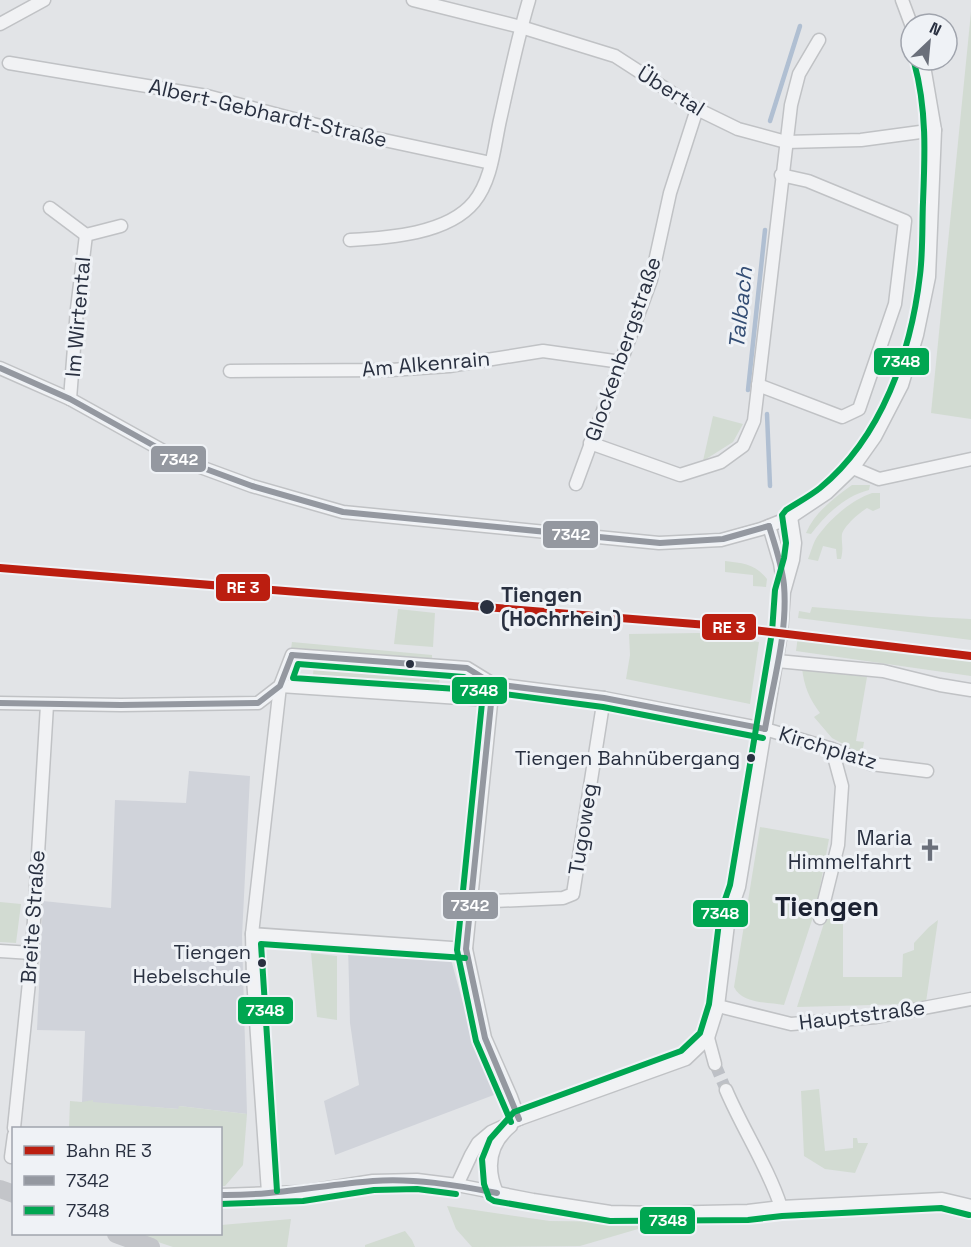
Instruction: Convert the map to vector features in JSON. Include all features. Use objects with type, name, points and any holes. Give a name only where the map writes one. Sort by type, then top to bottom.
[{"type":"main road","points":[[121,1235],[151,1247]]},
{"type":"street","points":[[0,24],[44,0]]},
{"type":"street","name":"Übertal","points":[[413,0],[521,27],[615,56],[697,109],[738,129],[786,142],[861,140],[935,130]]},
{"type":"street","points":[[350,240],[399,237],[448,222],[473,203],[487,181],[529,0]]},
{"type":"street","points":[[590,443],[680,475],[721,462],[743,446],[754,421],[791,105],[799,74],[819,40]]},
{"type":"street","name":"Albert-Gebhardt-Straße","points":[[9,63],[207,96],[328,128],[491,163]]},
{"type":"street","points":[[0,368],[70,399],[176,458],[252,486],[343,512],[633,541],[674,543],[721,540],[769,526],[791,517],[827,494],[853,468],[875,437],[903,385],[917,335],[929,277],[935,130],[924,72]]},
{"type":"street","name":"Glockenbergstraße","points":[[576,484],[651,280],[670,193],[697,109]]},
{"type":"street","points":[[758,385],[842,417],[859,409],[895,304],[905,222],[808,182],[782,175]]},
{"type":"street","name":"Im Wirtental","points":[[50,208],[86,235]]},
{"type":"street","name":"Im Wirtental","points":[[86,235],[121,226]]},
{"type":"street","name":"Im Wirtental","points":[[70,399],[86,235]]},
{"type":"street","name":"Am Alkenrain","points":[[230,371],[391,370],[449,366],[543,351],[621,362]]},
{"type":"street","points":[[853,468],[879,479],[971,459]]},
{"type":"street","points":[[784,592],[795,543],[791,517]]},
{"type":"street","points":[[454,1185],[478,1143],[491,1132],[519,1119],[686,1059],[708,1038],[718,1006],[729,916],[739,887],[783,622],[784,592],[780,563],[769,526]]},
{"type":"street","points":[[268,1192],[252,934],[280,686],[292,655],[467,668],[493,684],[466,949],[485,1038],[512,1097],[519,1119]]},
{"type":"street","points":[[777,661],[883,671],[971,690]]},
{"type":"street","name":"Kirchplatz","points":[[493,684],[604,698],[765,729],[871,764],[927,771]]},
{"type":"street","points":[[0,703],[121,705],[258,703],[280,686],[490,700]]},
{"type":"street","name":"Tugoweg","points":[[472,902],[563,898],[573,894],[604,698]]},
{"type":"street","name":"Breite Straße","points":[[14,1127],[32,953],[47,705]]},
{"type":"street","points":[[820,918],[838,845],[842,786],[831,749]]},
{"type":"street","points":[[252,934],[466,949]]},
{"type":"street","points":[[0,951],[32,953]]},
{"type":"street","name":"Hauptstraße","points":[[718,1006],[790,1024],[876,1017],[971,999]]},
{"type":"street","points":[[708,1038],[715,1064]]},
{"type":"street","points":[[726,1090],[774,1186],[782,1207]]},
{"type":"street","points":[[496,1193],[490,1178],[495,1144],[519,1119]]},
{"type":"street","points":[[8,1157],[12,1142]]},
{"type":"street","points":[[222,1195],[303,1191],[373,1181],[417,1180],[609,1212],[657,1214],[748,1211],[782,1207],[942,1199],[971,1206]]},
{"type":"shaded area","points":[[971,12],[971,419],[931,413]]},
{"type":"shaded area","points":[[713,416],[743,424],[733,442],[703,461]]},
{"type":"shaded area","points":[[852,485],[870,485],[869,490],[836,507],[811,534],[806,533],[820,512]]},
{"type":"shaded area","points":[[872,493],[880,493],[880,508],[873,511],[867,508],[846,527],[842,534],[841,559],[837,559],[836,549],[823,546],[818,561],[808,559],[822,530],[849,505]]},
{"type":"shaded area","points":[[725,561],[743,564],[758,570],[767,579],[766,587],[753,586],[753,575],[725,572]]},
{"type":"shaded area","points":[[812,607],[971,619],[971,640],[798,618],[799,611],[810,613]]},
{"type":"shaded area","points":[[398,609],[435,613],[433,647],[394,644]]},
{"type":"shaded area","points":[[699,633],[759,642],[750,704],[626,679],[630,655],[629,634]]},
{"type":"shaded area","points":[[798,636],[971,661],[971,676],[796,651]]},
{"type":"shaded area","points":[[292,642],[432,655],[432,661],[291,649]]},
{"type":"shaded area","points":[[314,665],[440,675],[439,684],[434,684],[433,689],[425,688],[425,684],[396,681],[395,687],[390,687],[390,680],[313,675]]},
{"type":"shaded area","points":[[802,668],[867,677],[856,741],[864,742],[862,754],[832,738],[814,717],[820,713],[808,692]]},
{"type":"shaded area","points":[[189,771],[250,776],[242,936],[247,1114],[179,1106],[179,1109],[82,1102],[85,1031],[37,1030],[43,901],[111,908],[115,800],[186,803]]},
{"type":"shaded area","points":[[760,827],[829,839],[816,908],[784,1005],[743,997],[734,987]]},
{"type":"shaded area","points":[[0,902],[21,904],[16,943],[0,942]]},
{"type":"shaded area","points":[[843,911],[843,977],[902,977],[903,954],[914,950],[914,943],[938,920],[926,1002],[797,1007],[825,920]]},
{"type":"shaded area","points":[[348,945],[450,956],[471,1032],[499,1093],[335,1155],[324,1101],[359,1085],[350,1023]]},
{"type":"shaded area","points":[[311,953],[337,956],[337,1020],[317,1017]]},
{"type":"shaded area","points":[[819,1089],[825,1151],[853,1148],[853,1138],[857,1138],[858,1143],[868,1143],[855,1173],[825,1169],[804,1156],[801,1091]]},
{"type":"shaded area","points":[[93,1100],[93,1102],[178,1109],[179,1106],[247,1114],[243,1165],[225,1186],[222,1186],[222,1127],[69,1127],[70,1101]]},
{"type":"shaded area","points":[[447,1206],[550,1221],[642,1222],[638,1229],[580,1246],[472,1247],[456,1229]]},
{"type":"shaded area","points":[[291,1219],[287,1247],[173,1247],[137,1235],[222,1235],[222,1225]]},
{"type":"shaded area","points":[[405,1231],[415,1247],[365,1247],[365,1245]]},
{"type":"waterway","name":"Talbach","points":[[770,121],[800,26]]},
{"type":"waterway","name":"Talbach","points":[[748,390],[765,230]]},
{"type":"waterway","name":"Talbach","points":[[767,414],[770,486]]},
{"type":"tunnel","points":[[715,1064],[726,1090]]},
{"type":"transit line","name":"7348","points":[[916,72],[923,115],[924,167],[921,266],[916,304],[901,363],[877,418],[861,444],[820,488],[782,515],[786,543],[784,558],[775,590],[772,632],[730,885],[720,914],[709,1004],[700,1033],[681,1051],[514,1112],[490,1139],[482,1159],[484,1184],[489,1198],[494,1201],[610,1221],[748,1220],[782,1216],[941,1208],[969,1215]]},
{"type":"transit line","name":"7342","points":[[0,368],[70,399],[176,458],[252,486],[343,512],[660,543],[723,539],[769,526]]},
{"type":"transit line","name":"7342","points":[[765,729],[782,639],[785,603],[782,570],[769,526]]},
{"type":"transit line","points":[[0,568],[720,626],[971,656]]},
{"type":"transit line","name":"7342","points":[[292,655],[467,668],[493,684],[604,698],[765,729]]},
{"type":"transit line","name":"7342","points":[[0,703],[121,705],[258,703],[280,686],[292,655]]},
{"type":"transit line","name":"7348","points":[[298,664],[464,677],[487,691],[293,678],[298,664]]},
{"type":"transit line","name":"7348","points":[[484,683],[457,950],[476,1041],[511,1122]]},
{"type":"transit line","name":"7342","points":[[493,684],[466,949],[485,1038],[519,1119]]},
{"type":"transit line","name":"7348","points":[[496,693],[603,707],[763,738]]},
{"type":"transit line","name":"7348","points":[[277,1191],[261,944],[465,958]]},
{"type":"transit line","name":"7342","points":[[222,1195],[259,1194],[388,1180],[435,1183],[497,1193]]},
{"type":"transit line","name":"7348","points":[[222,1204],[303,1201],[374,1190],[417,1189],[456,1194]]},
{"type":"place","name":"Tiengen (Hochrhein)","points":[[487,607]]},
{"type":"place","name":"Tiengen Bahnübergang","points":[[751,758]]},
{"type":"place","name":"Maria Himmelfahrt","points":[[930,850]]},
{"type":"place","name":"Tiengen Hebelschule","points":[[262,963]]},
{"type":"district","name":"Tiengen","points":[[827,907]]}]
